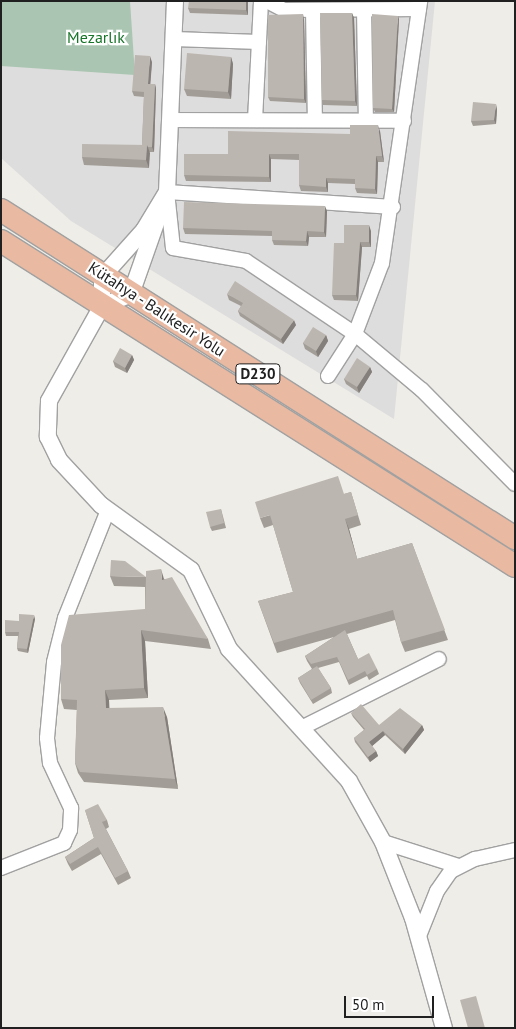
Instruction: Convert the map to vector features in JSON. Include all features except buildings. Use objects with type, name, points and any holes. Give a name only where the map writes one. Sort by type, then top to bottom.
[{"type":"highway","name":"Kütahya - Balıkesir Yolu","points":[[1,210],[102,277],[515,538]]},
{"type":"highway","name":"Kütahya - Balıkesir Yolu","points":[[1,241],[515,566]]},
{"type":"street","points":[[176,1],[167,192],[173,248],[246,261],[355,334],[422,390],[515,484]]},
{"type":"street","points":[[255,120],[261,1]]},
{"type":"street","points":[[268,1],[284,10],[364,10],[420,5],[393,207],[382,263],[355,334],[328,376]]},
{"type":"street","points":[[313,10],[315,120]]},
{"type":"street","points":[[364,10],[366,120]]},
{"type":"street","points":[[174,39],[259,42]]},
{"type":"street","points":[[170,120],[404,120]]},
{"type":"street","points":[[167,192],[393,207]]},
{"type":"street","points":[[167,192],[144,230],[102,277],[102,306],[65,370],[45,418],[59,460],[108,510],[191,570],[229,649],[349,781],[383,842],[418,936],[444,1028]]},
{"type":"street","points":[[102,306],[131,294],[167,192]]},
{"type":"street","points":[[1,868],[64,843],[70,830],[70,808],[50,763],[47,738],[54,662],[65,618],[108,510]]},
{"type":"street","points":[[301,728],[440,660]]},
{"type":"street","points":[[383,842],[458,866]]},
{"type":"street","points":[[418,936],[441,884],[458,866],[515,850]]},
{"type":"shaded area","points":[[1,1],[435,1],[394,419],[71,221],[1,158]]},
{"type":"green space","name":"Mezarlık","points":[[1,1],[130,1],[135,75],[1,66]]}]
